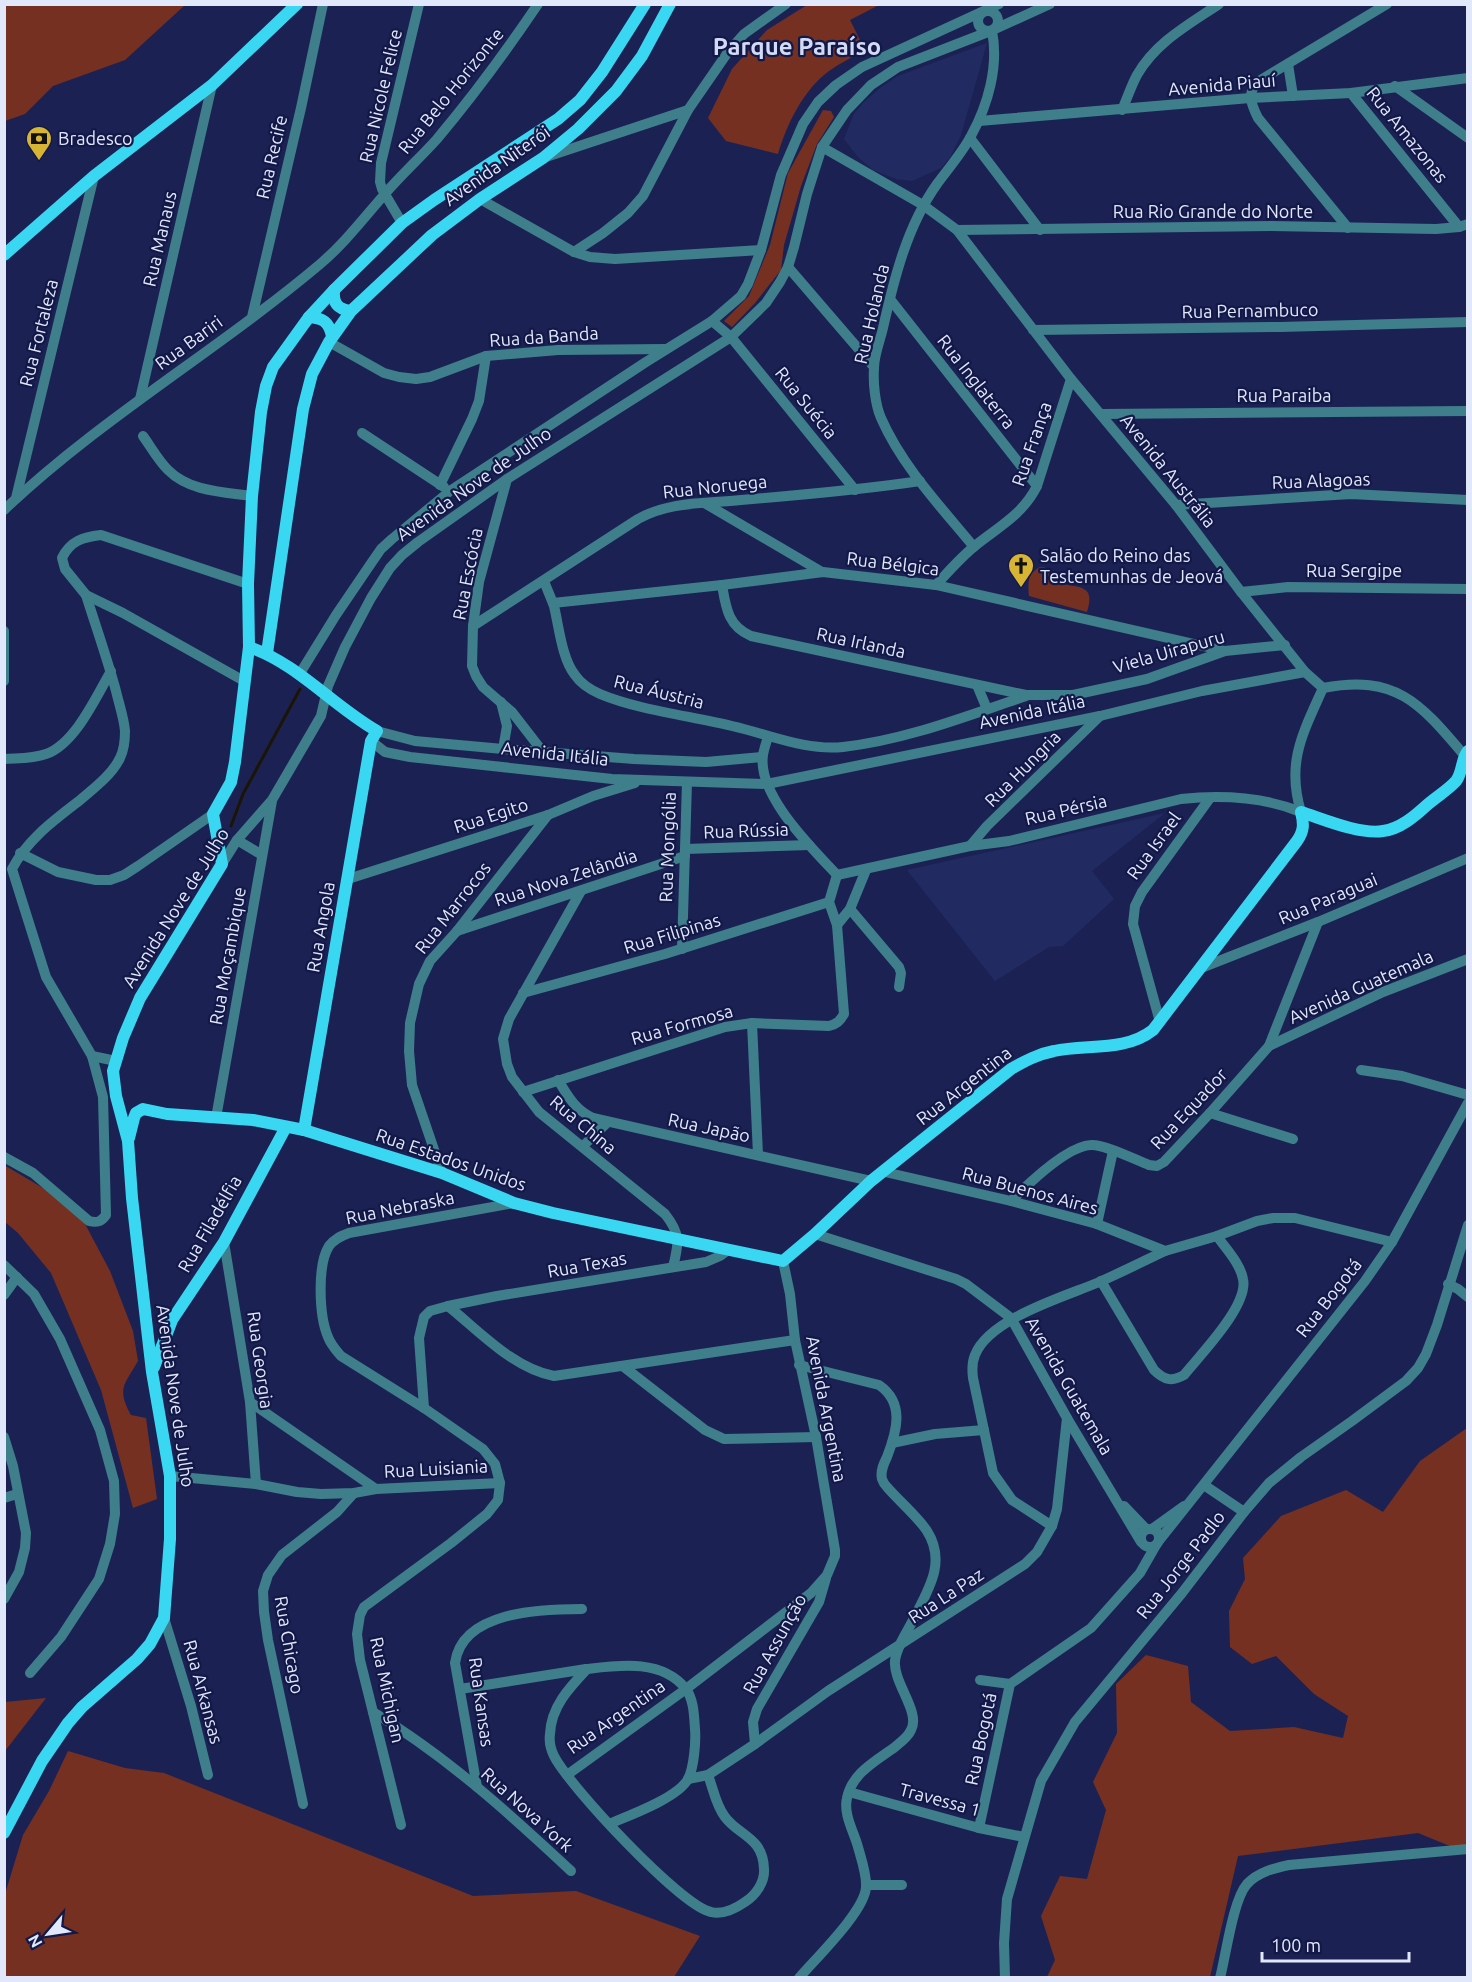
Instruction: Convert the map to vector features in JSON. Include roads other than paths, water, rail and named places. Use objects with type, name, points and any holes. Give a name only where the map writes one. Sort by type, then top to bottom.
[{"type":"main road","points":[[4,255],[94,176],[212,85],[297,4]]},
{"type":"main road","name":"Avenida Niterói","points":[[213,814],[231,782],[249,647],[248,584],[252,496],[261,412],[266,386],[273,367],[309,317],[402,223],[558,119],[580,99],[602,72],[645,4]]},
{"type":"main road","name":"Avenida Niterói","points":[[267,653],[303,409],[312,374],[331,339],[351,311],[432,235],[480,199],[543,158],[578,129],[616,91],[642,56],[670,4]]},
{"type":"main road","points":[[334,290],[333,298],[336,305],[343,310],[351,311]]},
{"type":"main road","points":[[309,317],[325,321],[330,327],[331,339]]},
{"type":"main road","name":"Avenida Itália","points":[[249,647],[267,653],[299,675],[327,695],[374,736]]},
{"type":"main road","name":"Rua Angola","points":[[304,1130],[374,736]]},
{"type":"main road","points":[[1301,812],[1364,831],[1383,832],[1400,825],[1462,782],[1462,768],[1466,753]]},
{"type":"main road","name":"Rua Argentina","points":[[783,1261],[871,1181],[1002,1076],[1028,1059],[1055,1050],[1129,1042],[1143,1037],[1160,1022],[1297,841],[1304,825],[1301,812]]},
{"type":"main road","points":[[213,814],[222,864]]},
{"type":"main road","name":"Avenida Nove de Julho","points":[[4,1833],[42,1761],[68,1723],[82,1707],[137,1659],[150,1644],[164,1618],[170,1539],[170,1476],[152,1372],[128,1141],[110,1096],[116,1061],[131,1016],[222,864]]},
{"type":"main road","name":"Rua Estados Unidos","points":[[128,1141],[136,1113],[142,1109],[166,1114],[254,1120],[304,1130],[442,1173],[514,1203],[594,1223],[783,1261]]},
{"type":"main road","name":"Rua Filadélfia","points":[[152,1372],[172,1320],[224,1242],[286,1127]]},
{"type":"main road","points":[[145,1313],[154,1321],[172,1320]]},
{"type":"street","name":"Rua Recife","points":[[252,317],[323,4]]},
{"type":"street","name":"Rua Nicole Felice","points":[[385,194],[380,182],[381,163],[419,4]]},
{"type":"street","name":"Rua Belo Horizonte","points":[[385,194],[438,138],[538,4]]},
{"type":"street","points":[[574,252],[628,213],[643,196],[688,110],[728,52],[744,34],[786,4]]},
{"type":"street","name":"Avenida Nove de Julho","points":[[299,675],[381,549],[450,490],[712,321],[741,296],[761,250],[781,175],[803,124],[824,96],[862,67],[999,4]]},
{"type":"street","name":"Avenida Nove de Julho","points":[[222,864],[237,840],[272,800],[321,716],[333,674],[345,647],[371,598],[390,568],[402,555],[507,479],[731,337],[766,303],[788,267],[822,147],[847,110],[871,85],[898,67],[992,30],[1050,4]]},
{"type":"street","points":[[1122,110],[1136,76],[1149,57],[1168,38],[1218,4]]},
{"type":"street","points":[[1347,228],[1258,118],[1250,98],[1252,87],[1387,4]]},
{"type":"street","points":[[985,12],[991,11],[996,15],[999,24],[992,30]]},
{"type":"street","name":"Rua Holanda","points":[[974,547],[920,481],[891,438],[880,416],[874,368],[897,270],[923,205],[970,138],[979,121],[996,57],[992,30]]},
{"type":"street","points":[[1288,64],[1293,96]]},
{"type":"street","name":"Avenida Piauí","points":[[979,121],[1250,98],[1351,93],[1467,78]]},
{"type":"street","name":"Rua Manaus","points":[[140,399],[212,85]]},
{"type":"street","points":[[1395,86],[1467,138]]},
{"type":"street","name":"Rua Amazonas","points":[[1351,93],[1463,225]]},
{"type":"street","points":[[543,158],[688,110]]},
{"type":"street","points":[[970,138],[1040,230]]},
{"type":"street","name":"Avenida Austrália","points":[[822,147],[923,205],[957,230],[1071,379],[1176,505],[1241,592],[1305,672],[1323,688]]},
{"type":"street","name":"Rua Fortaleza","points":[[16,499],[94,176]]},
{"type":"street","name":"Rua Bariri","points":[[4,510],[62,459],[140,399],[197,360],[302,279],[360,226],[385,194]]},
{"type":"street","points":[[385,194],[402,223]]},
{"type":"street","points":[[480,199],[574,252],[590,257],[609,259],[761,250]]},
{"type":"street","name":"Rua Rio Grande do Norte","points":[[957,230],[1271,226],[1436,229],[1463,225]]},
{"type":"street","points":[[788,267],[874,368]]},
{"type":"street","name":"Rua Inglaterra","points":[[890,299],[1036,486]]},
{"type":"street","name":"Rua Suécia","points":[[712,321],[731,337],[855,490]]},
{"type":"street","name":"Rua Pernambuco","points":[[1033,330],[1467,322]]},
{"type":"street","name":"Rua da Banda","points":[[331,339],[384,373],[407,378],[430,377],[486,356],[558,350],[667,349]]},
{"type":"street","points":[[440,484],[479,400],[486,356]]},
{"type":"street","name":"Rua França","points":[[936,585],[974,547],[1015,516],[1029,501],[1071,379]]},
{"type":"street","name":"Rua Paraiba","points":[[1102,414],[1467,411]]},
{"type":"street","points":[[362,433],[450,490]]},
{"type":"street","points":[[143,435],[168,470],[189,484],[206,490],[252,496]]},
{"type":"street","name":"Rua Escócia","points":[[507,479],[479,582],[473,626],[472,666],[483,687],[513,712],[543,752]]},
{"type":"street","name":"Rua Noruega","points":[[473,626],[648,513],[677,504],[706,504],[855,490],[920,481]]},
{"type":"street","name":"Rua Alagoas","points":[[1176,505],[1351,494],[1467,500]]},
{"type":"street","points":[[706,504],[823,572]]},
{"type":"street","points":[[4,880],[20,853],[47,826],[100,783],[119,759],[124,744],[125,730],[111,671],[86,595],[65,569],[62,558],[66,549],[84,537],[101,535],[248,584]]},
{"type":"street","name":"Rua Bélgica","points":[[553,603],[823,572],[936,585],[1225,651]]},
{"type":"street","name":"Rua Áustria","points":[[544,581],[553,603],[568,665],[575,676],[586,686],[600,694],[631,704],[735,727],[768,737]]},
{"type":"street","name":"Rua Irlanda","points":[[722,585],[730,618],[739,631],[752,636],[1026,695]]},
{"type":"street","name":"Rua Sergipe","points":[[1241,592],[1288,587],[1467,588]]},
{"type":"street","points":[[86,595],[123,613],[244,681]]},
{"type":"street","points":[[4,631],[4,681]]},
{"type":"street","points":[[1179,641],[1186,665]]},
{"type":"street","name":"Viela Uirapuru","points":[[1026,695],[1048,697],[1073,695],[1147,679],[1225,651],[1285,645]]},
{"type":"street","points":[[4,759],[32,758],[48,754],[60,747],[76,727],[111,671]]},
{"type":"street","name":"Avenida Itália","points":[[374,736],[385,752],[410,758],[643,781],[767,784],[1100,716],[1202,691],[1305,672]]},
{"type":"street","points":[[1301,812],[1294,776],[1300,742],[1323,688],[1357,684],[1375,685],[1392,690],[1423,709],[1466,753]]},
{"type":"street","points":[[977,685],[987,709]]},
{"type":"street","name":"Avenida Itália","points":[[768,737],[822,747],[845,747],[946,724],[1026,695]]},
{"type":"street","points":[[501,701],[507,726],[503,749]]},
{"type":"street","name":"Rua Hungria","points":[[970,846],[987,826],[1100,716]]},
{"type":"street","name":"Avenida Itália","points":[[374,736],[503,749],[706,762],[762,757]]},
{"type":"street","points":[[768,737],[762,757],[767,784],[784,814],[837,875],[829,902]]},
{"type":"street","name":"Rua Egito","points":[[348,879],[548,815],[593,796],[643,781]]},
{"type":"street","name":"Rua Mongólia","points":[[682,949],[687,782]]},
{"type":"street","name":"Rua Israel","points":[[1160,1022],[1133,924],[1136,906],[1142,892],[1210,798]]},
{"type":"street","name":"Rua Pérsia","points":[[837,875],[970,846],[1029,836],[1181,799],[1263,800],[1283,804],[1301,812]]},
{"type":"street","name":"Rua Moçambique","points":[[216,1118],[272,800]]},
{"type":"street","points":[[20,853],[58,872],[96,880],[110,880],[131,871],[213,814]]},
{"type":"street","name":"Rua Marrocos","points":[[442,1173],[412,1085],[409,1051],[410,1023],[419,984],[430,961],[457,931],[548,815]]},
{"type":"street","points":[[237,840],[262,855]]},
{"type":"street","name":"Rua Rússia","points":[[685,853],[809,845]]},
{"type":"street","name":"Rua Nova Zelândia","points":[[457,931],[581,891],[685,853]]},
{"type":"street","name":"Rua Paraguai","points":[[1201,968],[1318,922],[1467,858]]},
{"type":"street","points":[[4,1157],[33,1173],[89,1221],[102,1220],[106,1215],[110,1096],[92,1056],[46,977],[12,868]]},
{"type":"street","points":[[837,925],[850,909],[866,870]]},
{"type":"street","name":"Rua China","points":[[581,891],[509,1019],[503,1039],[507,1064],[512,1077],[539,1112],[665,1214],[674,1225],[679,1240]]},
{"type":"street","name":"Rua Filipinas","points":[[523,993],[682,949],[829,902]]},
{"type":"street","name":"Rua Formosa","points":[[523,1092],[724,1027],[752,1023],[830,1026],[839,1021],[844,1014],[837,925],[829,902]]},
{"type":"street","points":[[850,909],[899,967],[901,973],[899,987]]},
{"type":"street","name":"Rua Equador","points":[[1011,1201],[1047,1168],[1082,1146],[1093,1144],[1149,1165],[1157,1166],[1164,1162],[1269,1046],[1318,922]]},
{"type":"street","name":"Avenida Guatemala","points":[[1269,1046],[1383,992],[1467,959]]},
{"type":"street","points":[[752,1023],[758,1155]]},
{"type":"street","points":[[92,1056],[116,1061]]},
{"type":"street","points":[[1361,1070],[1402,1076],[1467,1095]]},
{"type":"street","name":"Rua Japão","points":[[558,1080],[582,1113],[607,1123],[871,1181]]},
{"type":"street","name":"Rua Bogotá","points":[[979,1828],[1010,1684],[1091,1628],[1140,1573],[1157,1544],[1365,1281],[1392,1242],[1467,1103]]},
{"type":"street","points":[[1210,1113],[1293,1139]]},
{"type":"street","points":[[583,1146],[607,1123]]},
{"type":"street","points":[[1097,1224],[1113,1151]]},
{"type":"street","name":"Rua Buenos Aires","points":[[885,1172],[1011,1201],[1097,1224],[1165,1251]]},
{"type":"street","name":"Rua Nebraska","points":[[424,1408],[341,1356],[334,1348],[327,1336],[321,1305],[323,1259],[334,1240],[349,1233],[514,1203]]},
{"type":"street","points":[[1052,1526],[1012,1500],[993,1473],[973,1378],[972,1366],[975,1354],[985,1340],[1011,1318],[1101,1281],[1165,1251],[1217,1236],[1257,1221],[1295,1218],[1392,1242]]},
{"type":"street","name":"Rua Jorge Padlo","points":[[1005,1977],[1004,1932],[1007,1899],[1024,1837],[1041,1781],[1075,1722],[1182,1593],[1244,1512],[1277,1477],[1406,1381],[1418,1368],[1437,1325],[1467,1226]]},
{"type":"street","name":"Avenida Guatemala","points":[[815,1234],[956,1279],[974,1289],[1011,1318],[1067,1418],[1142,1543]]},
{"type":"street","points":[[1101,1281],[1154,1370],[1168,1380],[1177,1379],[1184,1375],[1228,1320],[1245,1290],[1240,1269],[1217,1236]]},
{"type":"street","points":[[673,1267],[679,1240]]},
{"type":"street","name":"Rua Georgia","points":[[224,1242],[250,1402],[256,1484]]},
{"type":"street","name":"Rua Texas","points":[[448,1306],[706,1262],[728,1250]]},
{"type":"street","name":"Avenida Argentina","points":[[783,1261],[790,1294],[799,1365],[816,1437],[834,1532],[836,1550],[827,1575]]},
{"type":"street","points":[[4,1265],[34,1294],[60,1339],[100,1430],[114,1481],[115,1514],[110,1544],[99,1579],[61,1636],[30,1674]]},
{"type":"street","points":[[4,1295],[17,1277]]},
{"type":"street","points":[[1448,1284],[1467,1297]]},
{"type":"street","points":[[424,1408],[418,1349],[420,1328],[424,1317],[430,1311],[448,1306],[513,1359],[542,1374],[554,1376],[795,1340]]},
{"type":"street","points":[[799,1365],[879,1385],[894,1400],[897,1412],[892,1443],[882,1469],[882,1479],[927,1530],[937,1561],[927,1592],[900,1646],[894,1664],[898,1681],[914,1720],[911,1731],[903,1741],[860,1774],[853,1782],[849,1792],[846,1808],[866,1885],[864,1895],[854,1915],[799,1977]]},
{"type":"street","points":[[624,1367],[705,1430],[724,1439],[816,1437]]},
{"type":"street","points":[[250,1402],[376,1489]]},
{"type":"street","name":"Rua Luisiania","points":[[170,1476],[256,1484],[321,1494],[500,1482],[495,1464],[483,1449],[424,1408]]},
{"type":"street","name":"Rua La Paz","points":[[755,1744],[828,1691],[1025,1564],[1037,1552],[1052,1526],[1057,1509],[1067,1418]]},
{"type":"street","points":[[892,1443],[935,1434],[984,1430]]},
{"type":"street","points":[[4,1437],[13,1466],[26,1533],[19,1572],[4,1599]]},
{"type":"street","name":"Rua Michigan","points":[[401,1825],[360,1660],[357,1634],[360,1616],[364,1607],[487,1514],[498,1500],[500,1482]]},
{"type":"street","points":[[1204,1485],[1244,1512]]},
{"type":"street","name":"Rua Chicago","points":[[303,1804],[268,1640],[263,1591],[268,1575],[282,1555],[337,1512],[354,1493]]},
{"type":"street","points":[[4,1498],[17,1494]]},
{"type":"street","name":"Rua Bogotá","points":[[1149,1529],[1194,1499]]},
{"type":"street","name":"Avenida Guatemala","points":[[1117,1500],[1149,1529]]},
{"type":"street","points":[[1140,1573],[1142,1543],[1140,1536],[1149,1529],[1158,1534],[1157,1544],[1149,1547],[1142,1543]]},
{"type":"street","name":"Rua Argentina","points":[[567,1775],[687,1689],[811,1593],[827,1575]]},
{"type":"street","name":"Rua Assunção","points":[[755,1744],[753,1722],[757,1709],[819,1602],[827,1575]]},
{"type":"street","name":"Rua Kansas","points":[[477,1787],[455,1663],[457,1651],[467,1637],[477,1629],[499,1619],[529,1612],[582,1609]]},
{"type":"street","name":"Rua Arkansas","points":[[164,1618],[191,1706],[208,1775]]},
{"type":"street","points":[[460,1689],[630,1664],[666,1674],[687,1689],[693,1709],[695,1733],[688,1779]]},
{"type":"street","points":[[587,1669],[559,1701],[550,1735],[554,1756],[567,1775],[626,1843],[688,1900],[711,1912],[728,1911],[753,1897],[764,1877],[763,1861],[758,1848],[748,1835],[726,1819],[720,1811],[708,1775]]},
{"type":"street","points":[[980,1680],[1010,1684]]},
{"type":"street","name":"Rua Nova York","points":[[373,1712],[445,1760],[525,1828],[571,1871]]},
{"type":"street","points":[[609,1824],[647,1808],[670,1795],[688,1779],[708,1775],[755,1744]]},
{"type":"street","name":"Travessa 1","points":[[849,1792],[979,1828],[1024,1837]]},
{"type":"street","points":[[1220,1977],[1239,1897],[1248,1883],[1262,1873],[1289,1865],[1467,1849]]},
{"type":"street","points":[[866,1885],[903,1885]]},
{"type":"waterway","points":[[231,826],[243,794],[300,689]]},
{"type":"place","name":"Bradesco","points":[[39,162]]},
{"type":"place","name":"Salão do Reino das Testemunhas de Jeová","points":[[1021,589]]},
{"type":"district","name":"Parque Paraíso","points":[[797,47]]}]
